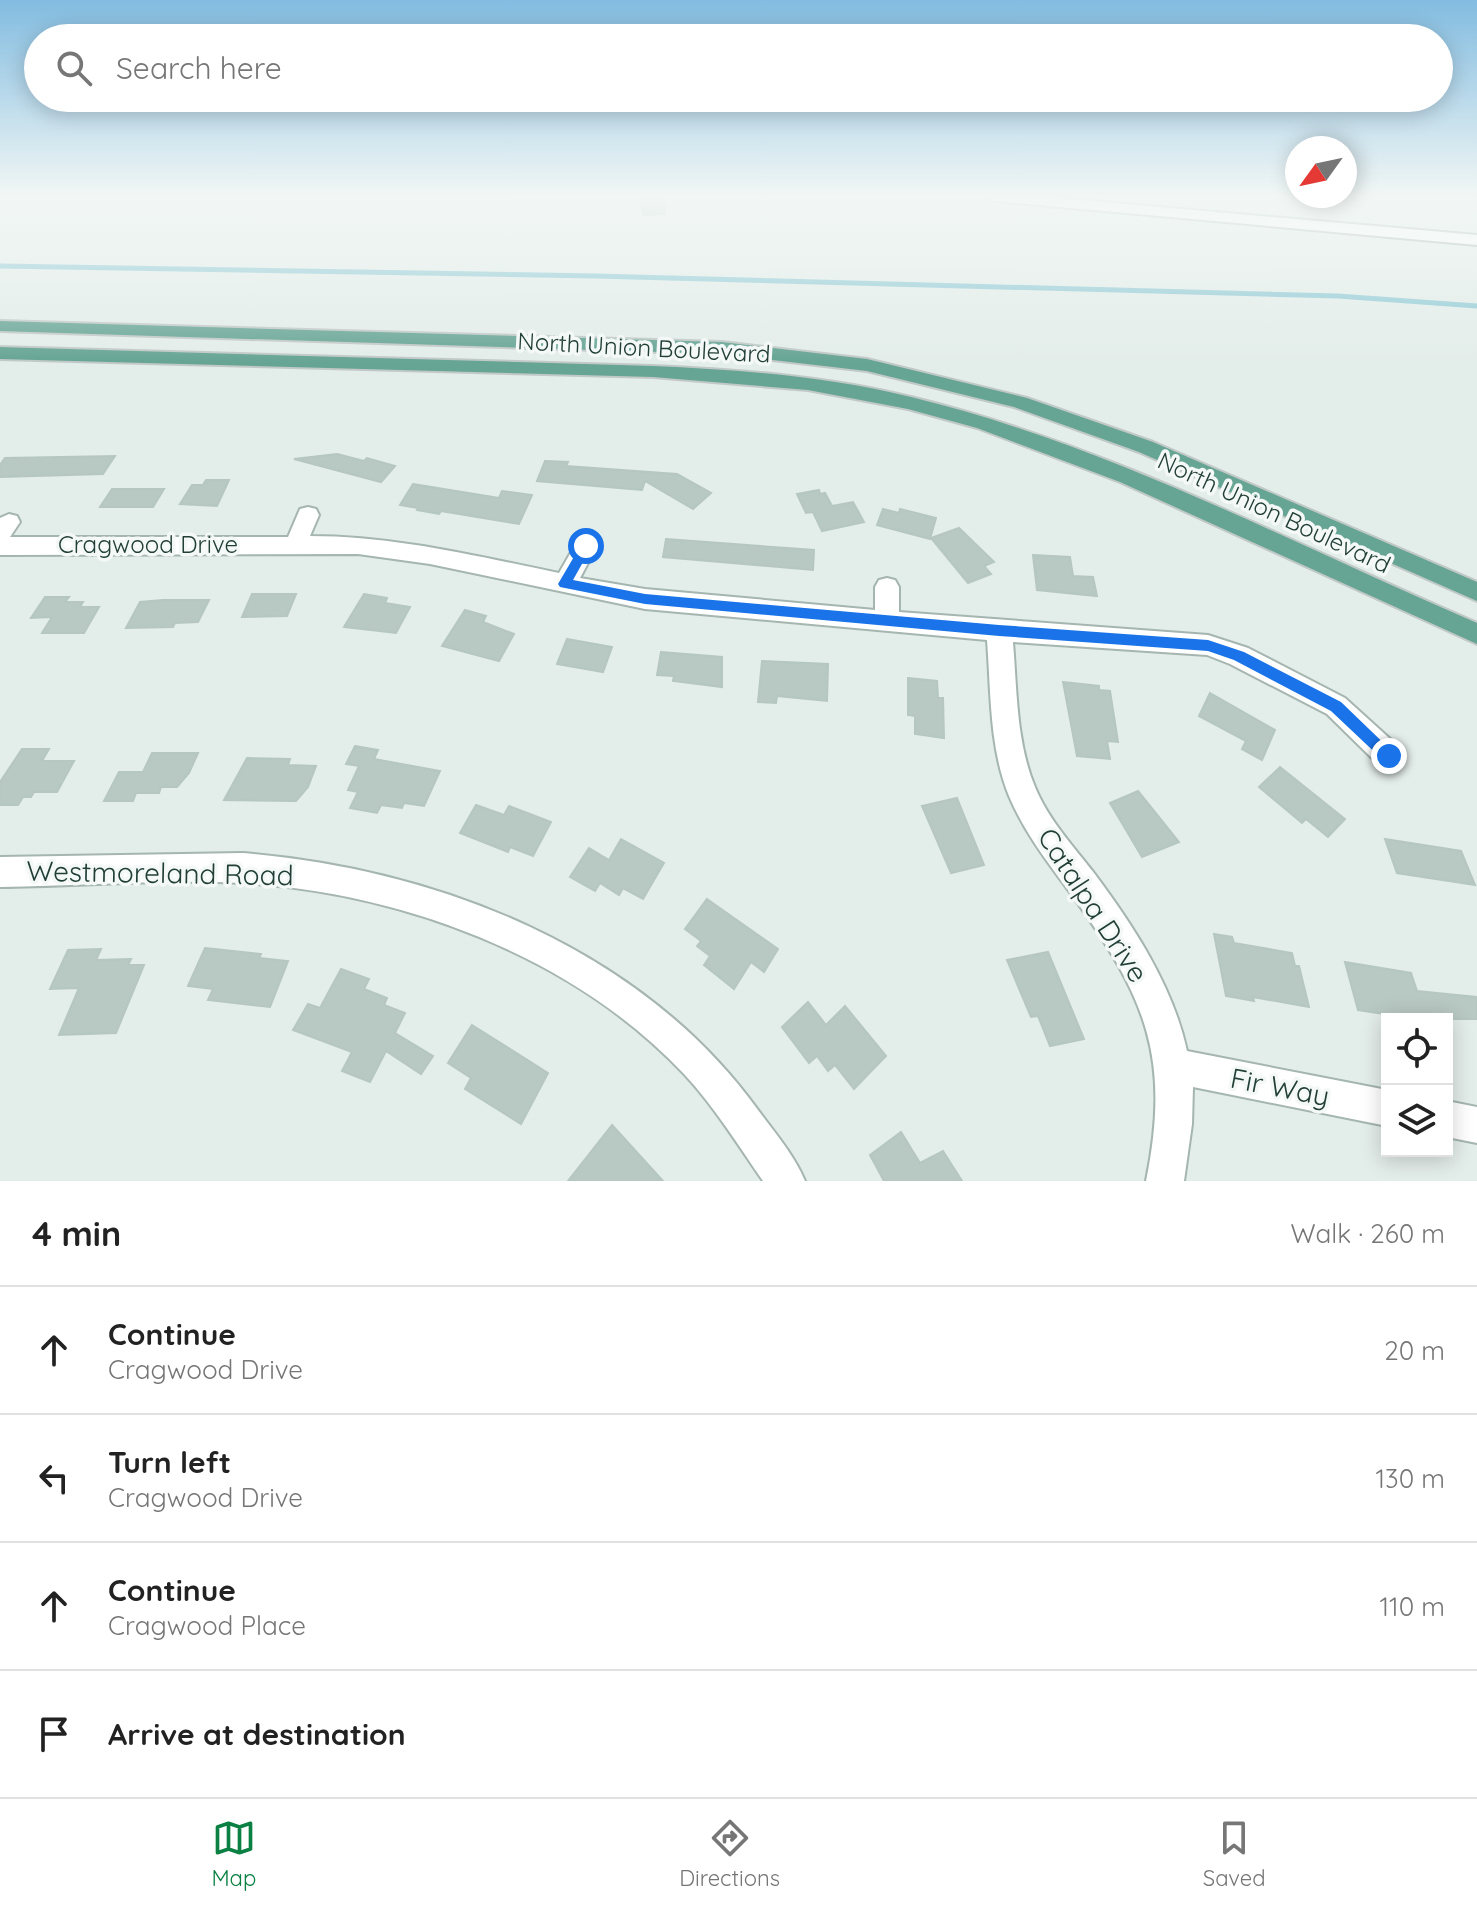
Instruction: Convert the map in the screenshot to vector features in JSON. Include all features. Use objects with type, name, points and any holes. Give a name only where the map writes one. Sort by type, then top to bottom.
[{"type":"main road","name":"North Union Boulevard","points":[[0,326],[722,348],[867,365],[1020,402],[1146,447],[1477,592]]},
{"type":"main road","name":"North Union Boulevard","points":[[0,353],[713,374],[849,391],[967,418],[1107,467],[1477,634]]},
{"type":"street","points":[[296,544],[308,515]]},
{"type":"street","name":"Cragwood Drive","points":[[0,546],[358,545],[411,550],[645,599],[999,631],[1208,645],[1239,656],[1336,706],[1389,756]]},
{"type":"street","points":[[565,584],[586,546]]},
{"type":"street","points":[[887,587],[887,621]]},
{"type":"street","name":"Catalpa Drive","points":[[999,631],[1011,757],[1022,792],[1038,822],[1128,950],[1152,998],[1173,1066],[1174,1131],[1165,1181]]},
{"type":"street","name":"Westmoreland Road","points":[[0,872],[252,868],[368,885],[478,921],[536,947],[586,975],[641,1014],[695,1060],[786,1181]]},
{"type":"street","name":"Fir Way","points":[[1173,1066],[1381,1107]]},
{"type":"street","points":[[1453,1120],[1477,1125]]},
{"type":"building","points":[[337,454],[395,466],[381,482],[294,459]]},
{"type":"building","points":[[115,456],[103,474],[0,477],[0,465],[5,458]]},
{"type":"building","points":[[545,461],[568,462],[566,466],[677,474],[711,493],[693,509],[645,481],[642,490],[537,481]]},
{"type":"building","points":[[206,480],[229,480],[217,506],[180,504],[192,485],[203,485]]},
{"type":"building","points":[[413,484],[499,498],[502,491],[532,495],[519,524],[441,511],[439,514],[400,505]]},
{"type":"building","points":[[112,489],[164,489],[153,507],[100,507]]},
{"type":"building","points":[[819,490],[820,494],[825,493],[832,506],[853,502],[864,522],[822,531],[813,512],[806,513],[797,494]]},
{"type":"building","points":[[883,509],[899,513],[900,509],[936,518],[930,539],[877,525]]},
{"type":"building","points":[[959,528],[994,562],[984,566],[991,574],[968,583],[931,538]]},
{"type":"building","points":[[666,539],[814,550],[813,570],[663,557]]},
{"type":"building","points":[[1033,555],[1070,557],[1073,576],[1093,577],[1097,596],[1037,590]]},
{"type":"building","points":[[252,594],[296,594],[287,616],[242,617]]},
{"type":"building","points":[[364,594],[387,598],[385,603],[410,607],[396,633],[344,627]]},
{"type":"building","points":[[45,597],[69,597],[65,602],[83,602],[80,607],[99,607],[84,633],[42,633],[52,617],[31,618]]},
{"type":"building","points":[[209,600],[198,622],[175,623],[173,627],[126,628],[140,602]]},
{"type":"building","points":[[465,610],[486,616],[483,622],[514,634],[499,661],[442,646]]},
{"type":"building","points":[[567,639],[612,647],[603,672],[557,664]]},
{"type":"building","points":[[661,652],[722,657],[722,687],[673,681],[674,676],[657,675]]},
{"type":"building","points":[[762,661],[828,664],[827,701],[777,696],[776,703],[758,702]]},
{"type":"building","points":[[908,678],[937,681],[938,698],[943,698],[944,738],[915,734],[915,716],[908,715]]},
{"type":"building","points":[[1063,682],[1099,686],[1099,690],[1110,691],[1118,742],[1107,741],[1110,759],[1077,756]]},
{"type":"building","points":[[1210,693],[1275,730],[1262,760],[1242,749],[1246,741],[1199,716]]},
{"type":"building","points":[[355,746],[378,750],[374,759],[440,771],[424,806],[404,803],[402,808],[381,805],[377,813],[350,808],[358,792],[348,790],[359,766],[346,764]]},
{"type":"building","points":[[22,749],[49,749],[42,761],[74,761],[57,792],[34,792],[31,797],[23,797],[18,805],[0,805],[0,782]]},
{"type":"building","points":[[152,753],[198,753],[189,773],[177,787],[161,787],[159,793],[136,793],[133,801],[104,801],[119,772],[143,772]]},
{"type":"building","points":[[247,758],[290,759],[288,765],[316,766],[308,787],[296,801],[224,800]]},
{"type":"building","points":[[1280,767],[1345,819],[1328,837],[1306,819],[1302,823],[1259,787]]},
{"type":"building","points":[[1138,791],[1179,842],[1142,857],[1110,803]]},
{"type":"building","points":[[957,798],[984,865],[951,873],[922,806]]},
{"type":"building","points":[[476,805],[504,815],[509,806],[551,822],[533,856],[510,847],[508,852],[460,833]]},
{"type":"building","points":[[621,839],[664,863],[643,899],[623,888],[619,895],[600,883],[595,891],[570,877],[589,848],[609,860]]},
{"type":"building","points":[[1385,839],[1461,851],[1475,885],[1397,873]]},
{"type":"building","points":[[707,899],[778,949],[764,972],[751,962],[734,989],[704,965],[710,956],[697,946],[701,941],[685,929]]},
{"type":"building","points":[[1214,934],[1232,937],[1234,943],[1292,953],[1295,966],[1299,966],[1309,1007],[1253,997],[1254,1001],[1226,996]]},
{"type":"building","points":[[205,948],[261,954],[259,958],[288,961],[270,1007],[208,1000],[213,989],[188,986]]},
{"type":"building","points":[[101,949],[96,960],[131,959],[128,965],[144,965],[116,1033],[59,1035],[79,988],[50,989],[68,950]]},
{"type":"building","points":[[1048,952],[1084,1039],[1050,1046],[1038,1016],[1031,1017],[1007,960]]},
{"type":"building","points":[[1345,962],[1411,973],[1417,991],[1477,997],[1477,1019],[1453,1019],[1453,1013],[1381,1013],[1358,1010]]},
{"type":"building","points":[[341,969],[369,979],[364,989],[387,998],[384,1005],[405,1013],[395,1033],[433,1056],[421,1074],[386,1051],[370,1082],[342,1071],[352,1052],[293,1030],[308,1004],[320,1008]]},
{"type":"building","points":[[808,1002],[826,1025],[845,1006],[886,1056],[854,1089],[835,1065],[828,1071],[817,1056],[809,1063],[782,1027]]},
{"type":"building","points":[[472,1025],[548,1073],[521,1124],[465,1089],[471,1078],[448,1063]]},
{"type":"building","points":[[612,1125],[663,1181],[568,1181]]},
{"type":"building","points":[[901,1132],[920,1163],[943,1151],[962,1181],[884,1181],[870,1155]]},
{"type":"waterway","points":[[0,266],[595,276],[1338,296],[1477,306]]},
{"type":"route","points":[[586,546],[565,584],[645,599],[999,631],[1208,645],[1239,656],[1336,706],[1389,756]]}]
